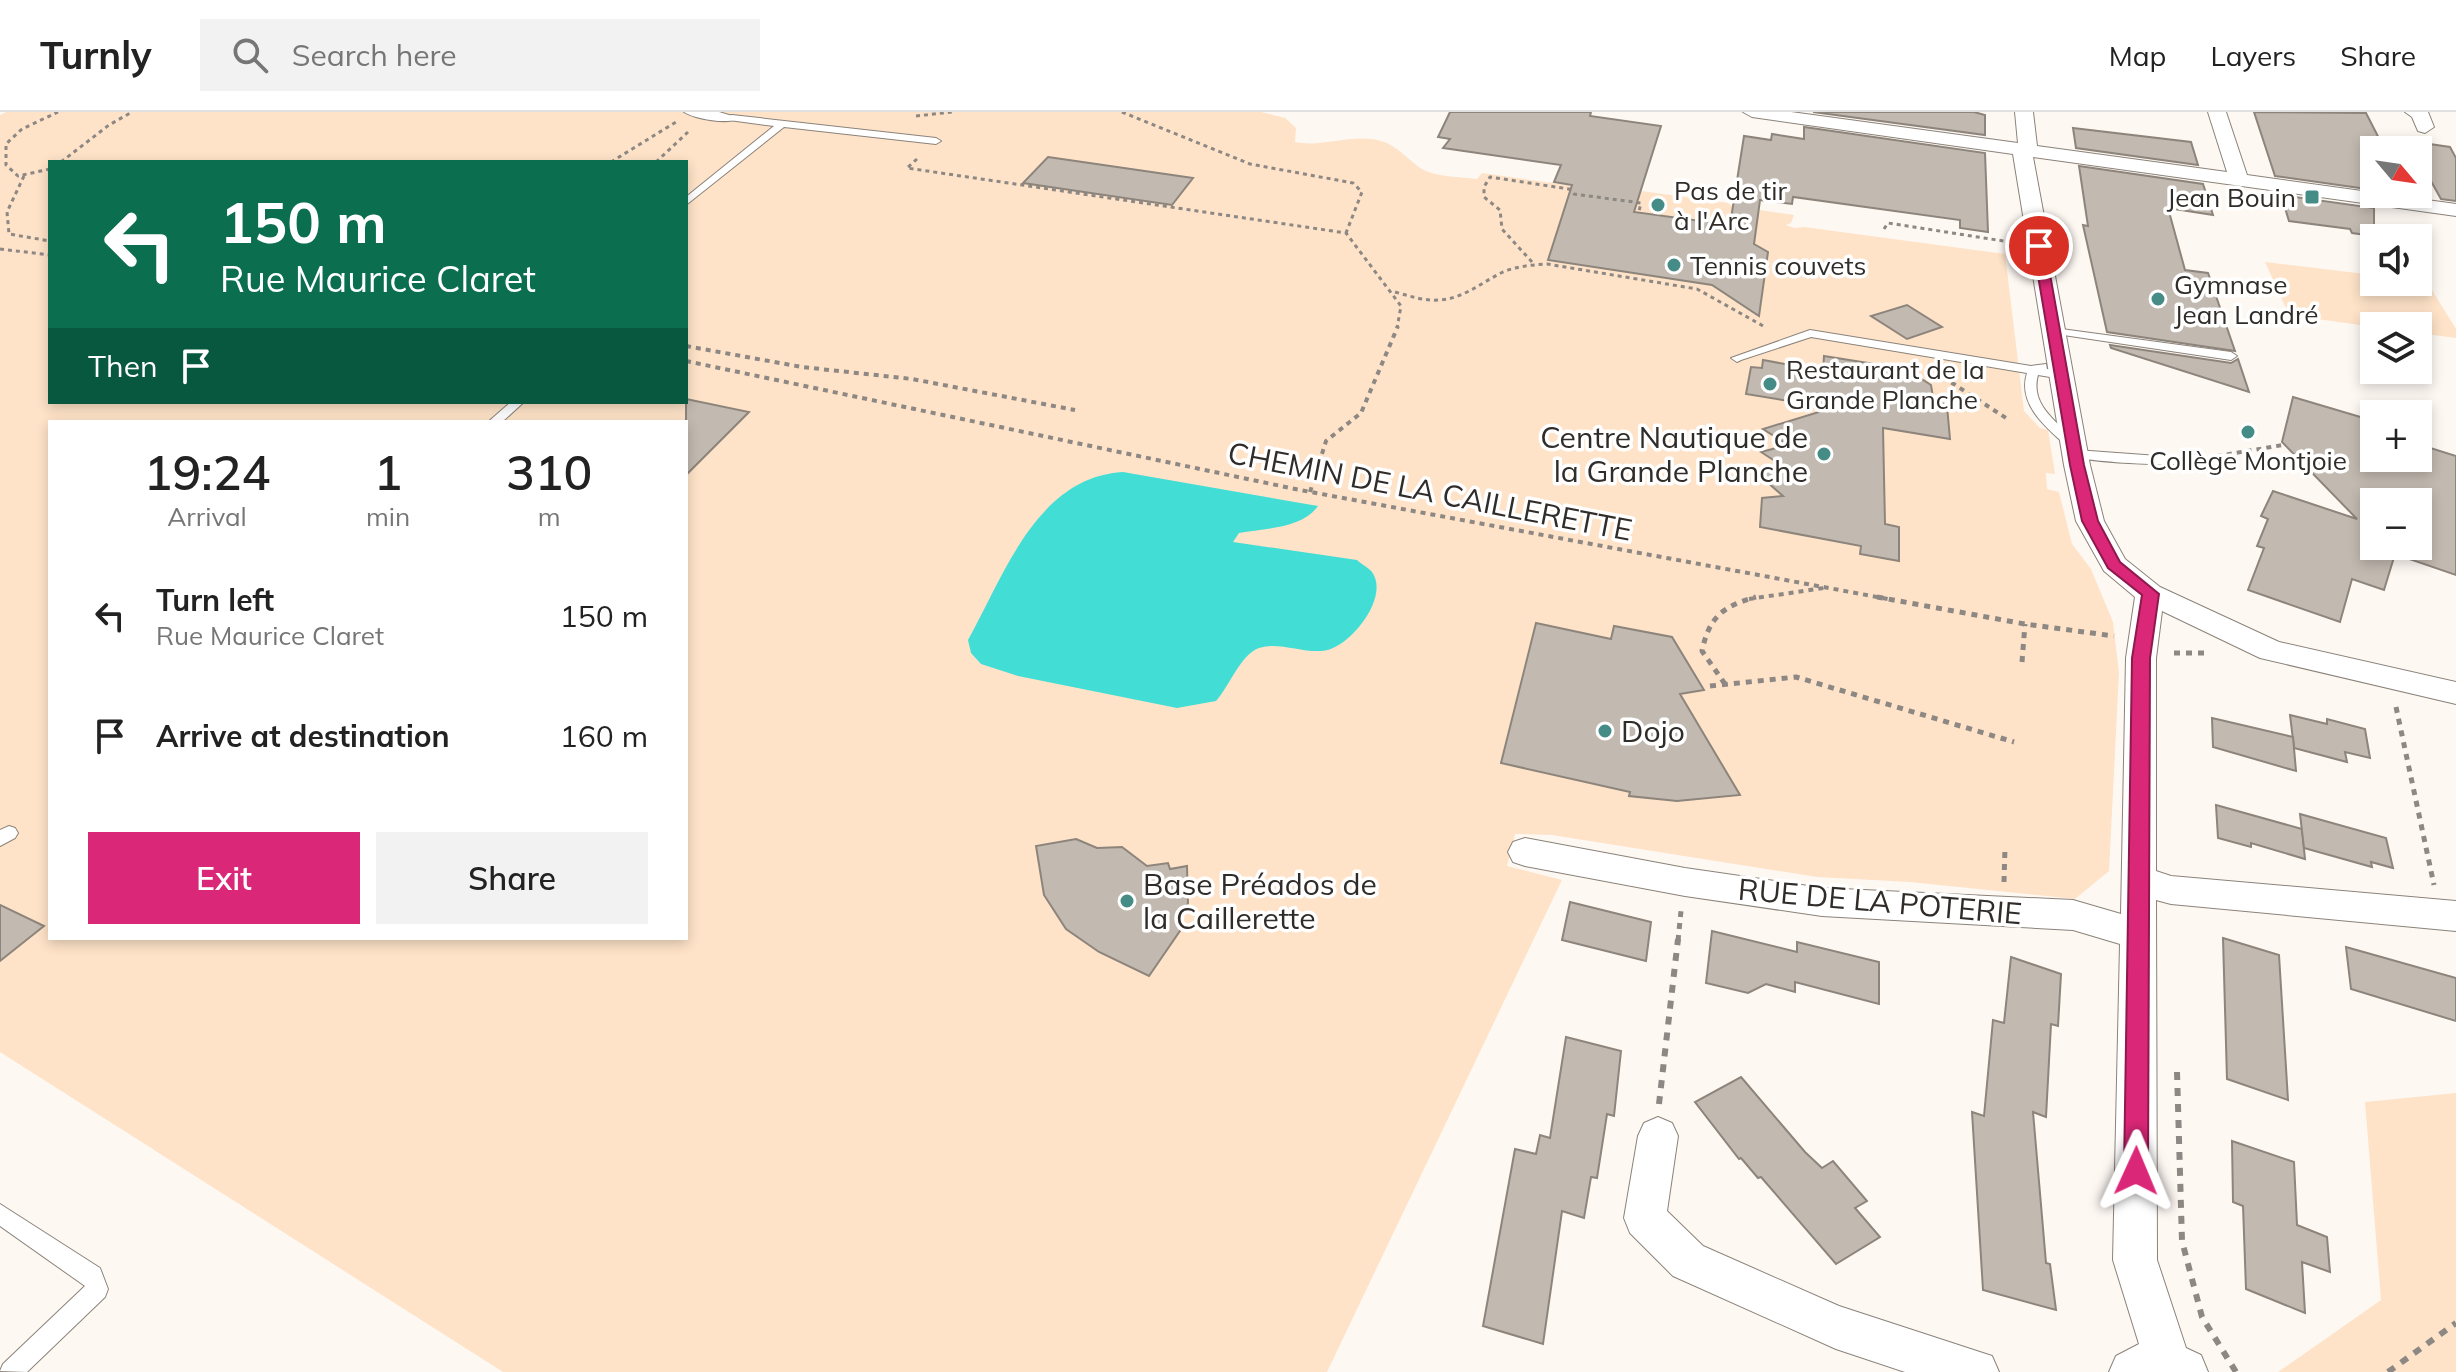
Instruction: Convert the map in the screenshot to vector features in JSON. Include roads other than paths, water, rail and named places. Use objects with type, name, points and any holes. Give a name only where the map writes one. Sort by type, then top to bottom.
[{"type":"street","points":[[1752,112],[2456,210]]},
{"type":"street","points":[[2024,112],[2025,151],[2075,451],[2090,521],[2114,565],[2150,594],[2271,651],[2456,693]]},
{"type":"street","points":[[2217,112],[2239,180]]},
{"type":"street","points":[[686,115],[732,118]]},
{"type":"street","points":[[2150,594],[2159,654],[2139,880],[2135,1260],[2162,1369]]},
{"type":"street","name":"RUE DE LA POTERIE","points":[[1525,852],[1685,882],[1822,902],[2073,915],[2140,935]]},
{"type":"street","points":[[2139,880],[2171,890],[2448,915]]},
{"type":"street","points":[[1658,1136],[1645,1218],[1688,1261],[1836,1327],[1976,1372]]},
{"type":"lane","points":[[688,200],[806,112]]},
{"type":"lane","points":[[732,118],[936,141]]},
{"type":"lane","points":[[2054,331],[2231,356]]},
{"type":"lane","points":[[1737,358],[1810,333],[2033,371],[2060,369]]},
{"type":"lane","points":[[2033,371],[2035,409],[2075,451],[2172,461],[2196,459]]},
{"type":"lane","points":[[496,420],[516,404]]},
{"type":"lane","points":[[0,1214],[92,1276],[97,1289],[11,1372]]},
{"type":"water","points":[[1123,472],[1318,506],[1311,514],[1293,523],[1239,533],[1233,542],[1357,560],[1372,572],[1376,582],[1376,593],[1367,616],[1351,636],[1325,651],[1277,646],[1259,648],[1240,664],[1216,701],[1177,708],[1018,676],[981,664],[971,653],[968,640],[1027,534],[1046,510],[1068,491],[1093,478]]},
{"type":"place","name":"Jean Bouin","points":[[2312,197]]},
{"type":"place","name":"Pas de tir à l'Arc","points":[[1658,205]]},
{"type":"place","name":"Tennis couvets","points":[[1674,265]]},
{"type":"place","name":"Gymnase Jean Landré","points":[[2158,299]]},
{"type":"place","name":"Restaurant de la Grande Planche","points":[[1770,384]]},
{"type":"place","name":"Collège Montjoie","points":[[2248,432]]},
{"type":"place","name":"Centre Nautique de la Grande Planche","points":[[1824,454]]},
{"type":"place","name":"Dojo","points":[[1605,731]]},
{"type":"place","name":"Base Préados de la Caillerette","points":[[1127,901]]}]
